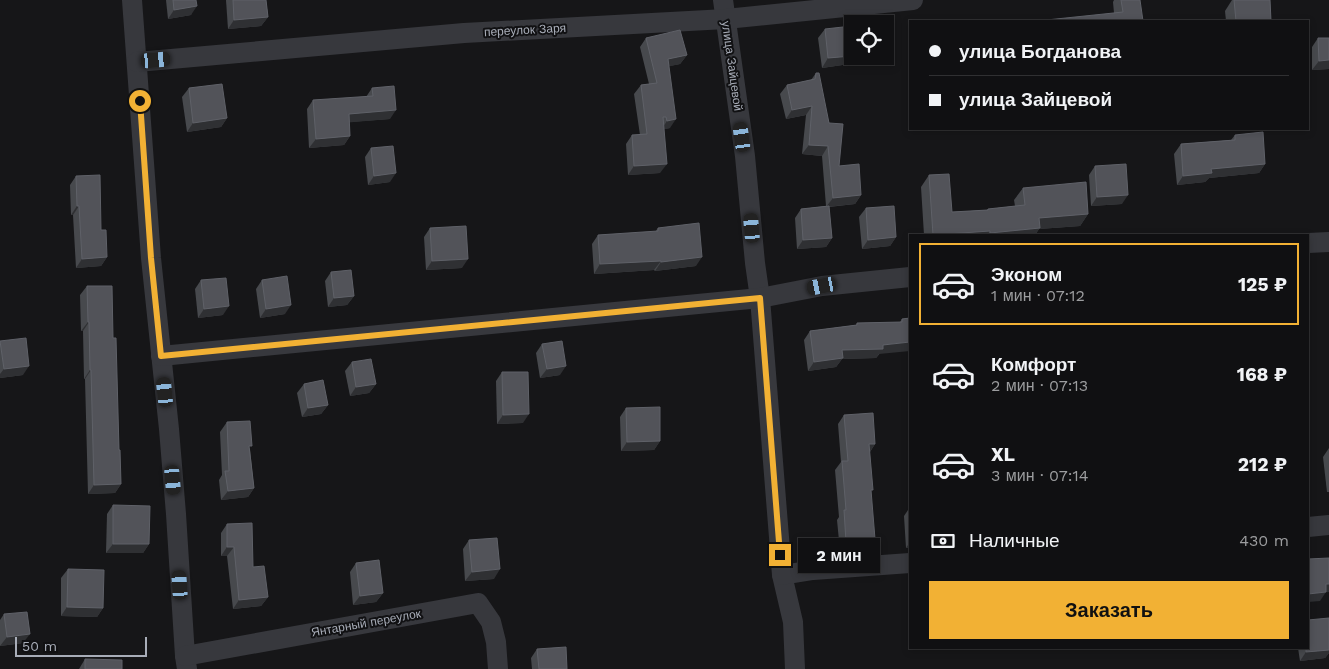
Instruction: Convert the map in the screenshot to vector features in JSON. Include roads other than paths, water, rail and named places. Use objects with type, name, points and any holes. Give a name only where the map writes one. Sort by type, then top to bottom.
[{"type":"street","points":[[132,0],[151,258],[176,514],[186,663]]},
{"type":"street","name":"переулок Заря","points":[[137,62],[725,10],[913,0]]},
{"type":"street","name":"улица Зайцевой","points":[[725,10],[745,156],[760,298],[782,575],[793,622],[795,669]]},
{"type":"street","points":[[1309,243],[1329,242]]},
{"type":"street","points":[[161,356],[760,298],[822,286],[909,277]]},
{"type":"street","points":[[1309,527],[1329,525]]},
{"type":"street","points":[[782,575],[813,570],[909,563]]},
{"type":"street","name":"Янтарный переулок","points":[[186,663],[478,603],[491,622],[496,642],[498,669]]}]
